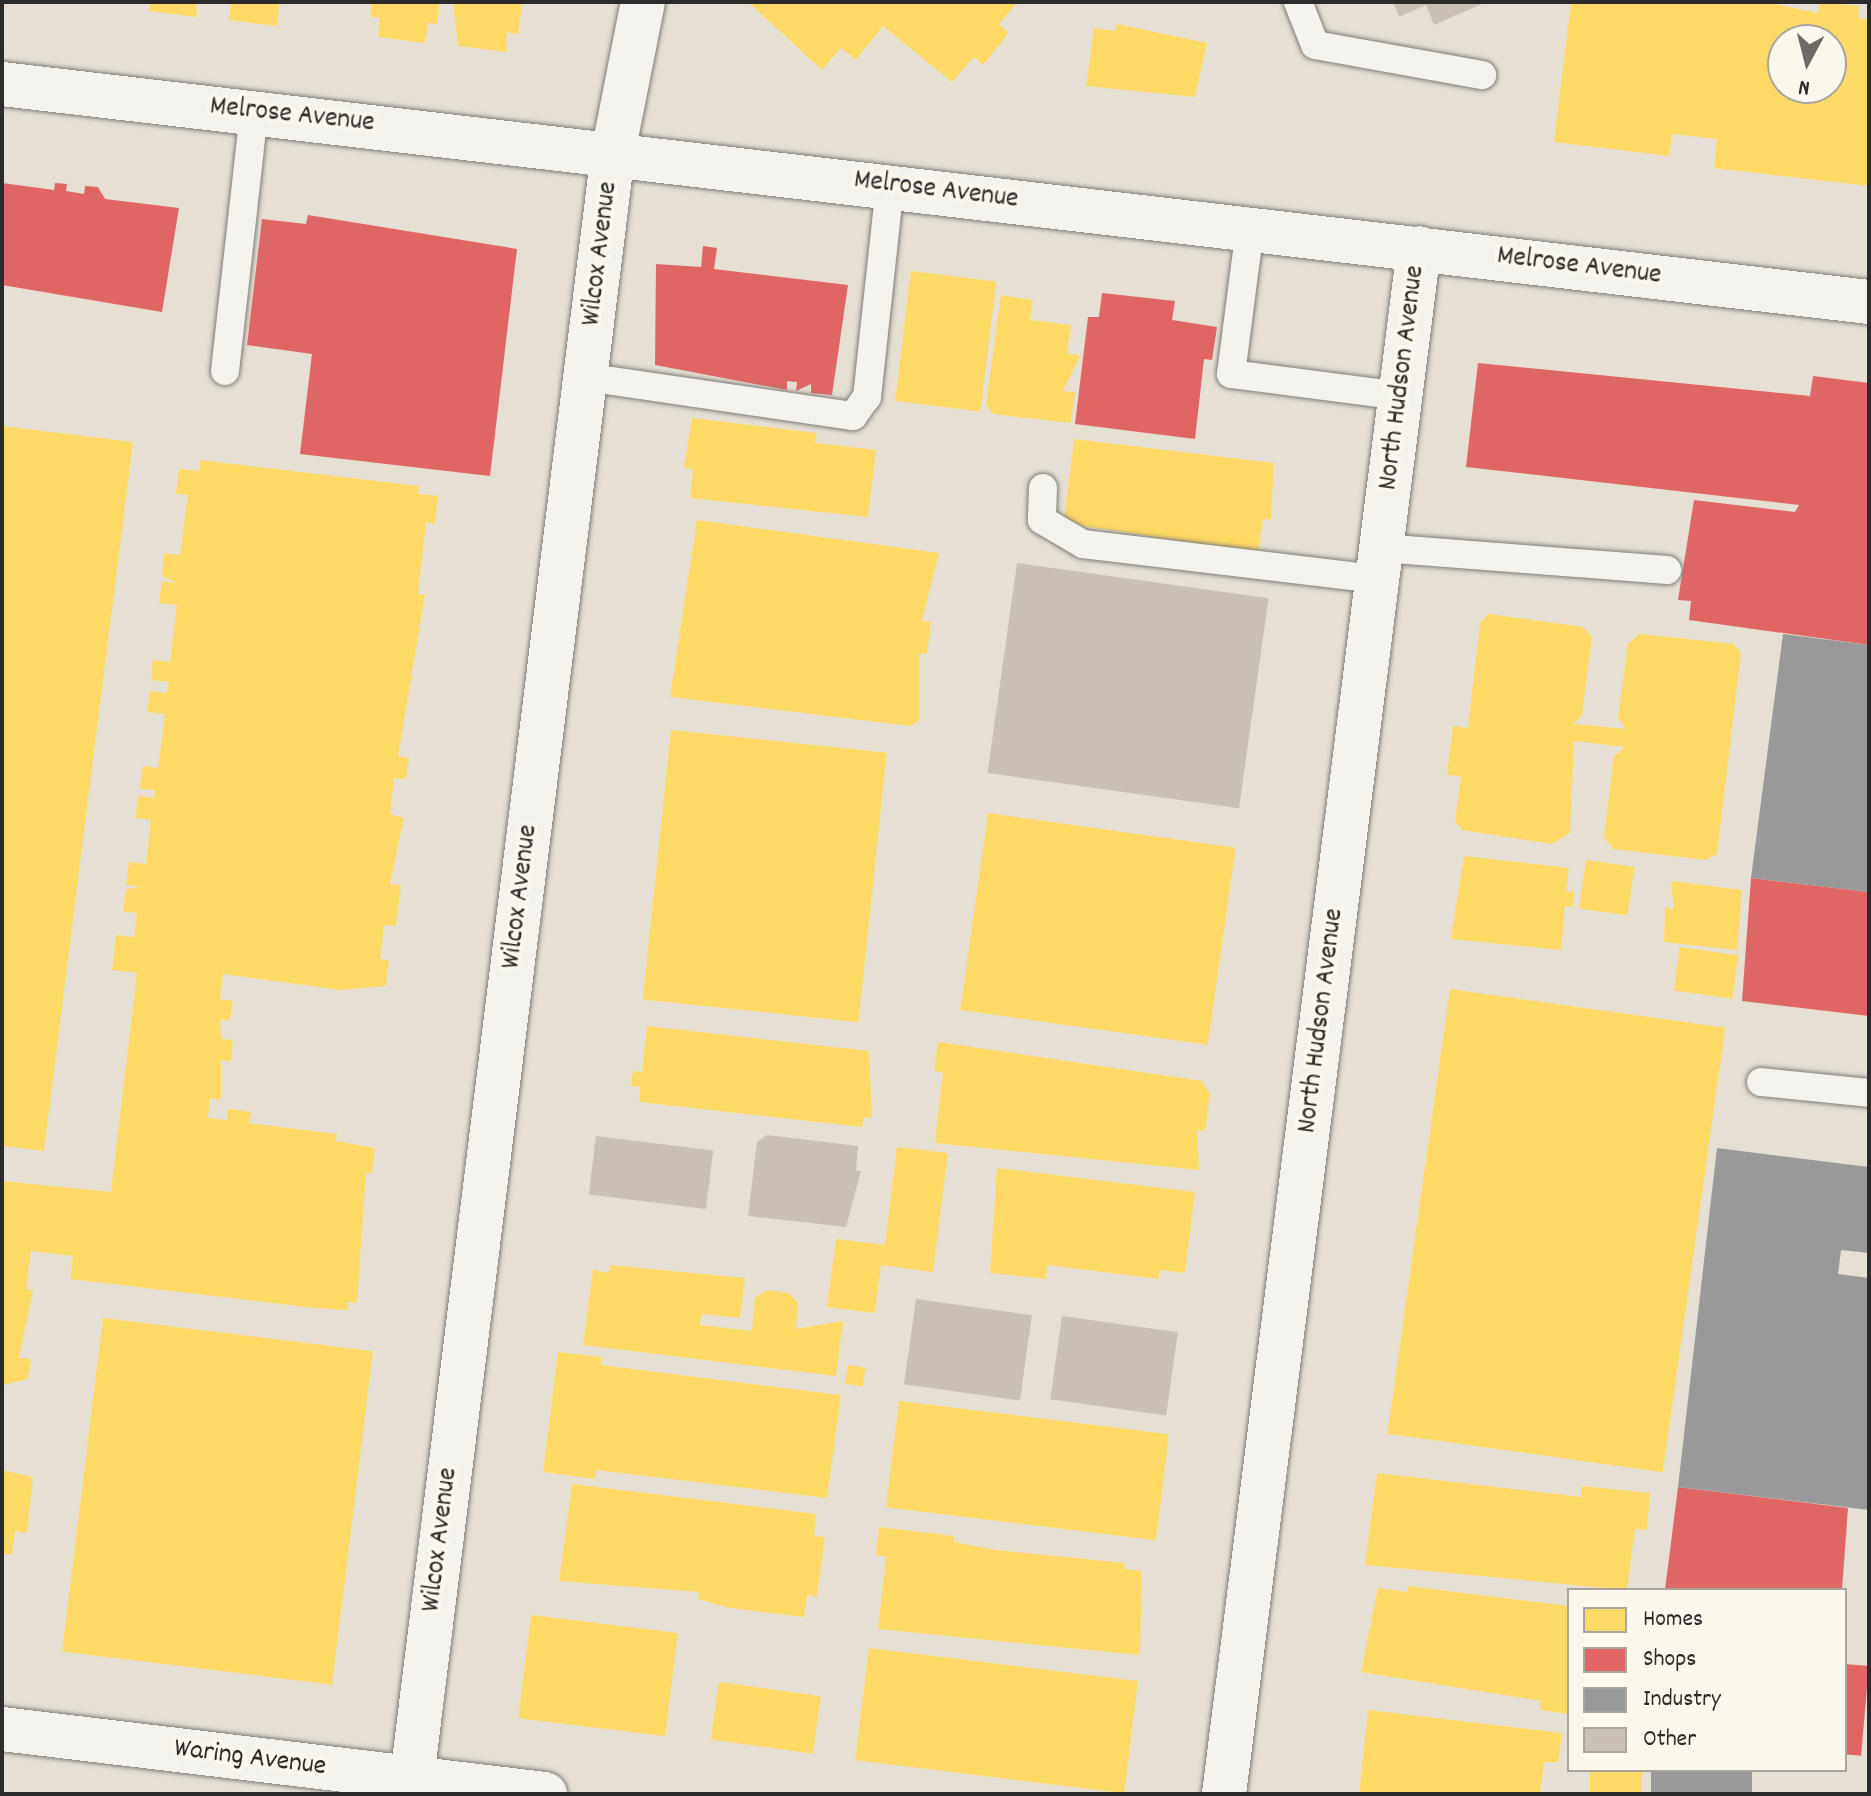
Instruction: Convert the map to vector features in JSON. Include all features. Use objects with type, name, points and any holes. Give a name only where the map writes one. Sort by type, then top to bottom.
[{"type":"street","name":"Wilcox Avenue","points":[[411,1786],[613,153],[643,2]]},
{"type":"street","name":"Melrose Avenue","points":[[2,84],[890,185],[1869,302]]},
{"type":"street","name":"North Hudson Avenue","points":[[1224,1794],[1419,248]]},
{"type":"street","name":"Waring Avenue","points":[[2,1729],[411,1786],[545,1794]]},
{"type":"lane","points":[[1298,2],[1315,45],[1482,75]]},
{"type":"lane","points":[[225,371],[254,112]]},
{"type":"lane","points":[[585,377],[853,416],[867,397],[890,185]]},
{"type":"lane","points":[[1250,228],[1231,374],[1400,396]]},
{"type":"lane","points":[[1043,488],[1042,520],[1083,544],[1379,564],[1667,570]]},
{"type":"lane","points":[[1761,1082],[1869,1093]]},
{"type":"building: Homes","points":[[150,2],[197,2],[196,17],[149,11]]},
{"type":"building: Homes","points":[[231,2],[289,2],[279,5],[277,26],[229,20]]},
{"type":"building: Homes","points":[[372,2],[440,2],[437,24],[428,23],[425,43],[378,37],[380,18],[370,16]]},
{"type":"building: Homes","points":[[453,2],[522,2],[518,34],[507,32],[506,52],[458,46]]},
{"type":"building: Homes","points":[[748,2],[1018,2],[999,24],[1009,33],[983,65],[974,57],[952,82],[883,26],[856,60],[841,48],[822,70]]},
{"type":"building: Homes","points":[[1571,2],[1765,2],[1818,13],[1819,2],[1859,6],[1858,18],[1869,20],[1869,186],[1714,168],[1717,139],[1672,134],[1669,156],[1554,142]]},
{"type":"building: Homes","points":[[1117,24],[1207,43],[1195,97],[1086,86],[1094,28],[1116,31]]},
{"type":"building: Homes","points":[[911,271],[996,281],[980,412],[895,401]]},
{"type":"building: Homes","points":[[1001,295],[1033,300],[1030,320],[1071,325],[1067,353],[1080,356],[1063,391],[1075,392],[1071,423],[993,414],[986,404]]},
{"type":"building: Homes","points":[[692,418],[817,433],[815,443],[876,450],[868,517],[690,498],[693,469],[684,468]]},
{"type":"building: Homes","points":[[2,426],[133,442],[44,1151],[2,1146]]},
{"type":"building: Homes","points":[[1074,439],[1274,463],[1271,520],[1263,519],[1258,553],[1064,523]]},
{"type":"building: Homes","points":[[200,460],[419,486],[418,494],[438,496],[435,524],[426,522],[418,594],[425,595],[398,756],[409,758],[406,779],[394,778],[390,814],[404,818],[390,884],[401,885],[396,926],[384,925],[380,959],[389,960],[386,986],[340,990],[223,974],[220,999],[233,1001],[230,1020],[221,1019],[220,1027],[222,1039],[233,1040],[231,1061],[221,1060],[221,1100],[210,1098],[208,1118],[227,1120],[228,1109],[251,1112],[249,1123],[337,1134],[336,1141],[375,1148],[372,1173],[366,1173],[357,1303],[348,1302],[347,1310],[314,1308],[70,1279],[73,1256],[31,1251],[26,1289],[33,1290],[19,1358],[31,1359],[28,1379],[2,1385],[2,1181],[111,1192],[137,973],[112,970],[116,935],[134,937],[137,913],[123,912],[126,889],[141,887],[126,885],[129,862],[146,864],[151,820],[136,818],[138,796],[154,798],[155,790],[140,789],[143,766],[158,768],[165,714],[147,712],[150,691],[167,693],[169,682],[151,680],[153,660],[170,662],[177,605],[159,603],[162,581],[177,583],[162,576],[164,553],[180,555],[188,495],[176,494],[179,469],[199,471]]},
{"type":"building: Homes","points":[[697,520],[939,553],[922,621],[931,622],[927,654],[919,654],[919,721],[910,726],[670,697]]},
{"type":"building: Homes","points":[[1489,614],[1583,627],[1592,637],[1582,715],[1574,724],[1626,729],[1618,718],[1628,643],[1640,634],[1734,644],[1741,653],[1717,854],[1706,860],[1613,849],[1604,837],[1614,756],[1625,747],[1574,741],[1570,833],[1552,844],[1462,830],[1455,821],[1461,776],[1447,775],[1453,726],[1468,728],[1480,623]]},
{"type":"building: Homes","points":[[671,730],[887,753],[858,1022],[643,1000]]},
{"type":"building: Homes","points":[[988,813],[1236,848],[1208,1045],[960,1010]]},
{"type":"building: Homes","points":[[1464,856],[1569,868],[1566,891],[1574,892],[1573,907],[1565,906],[1561,950],[1451,939]]},
{"type":"building: Homes","points":[[1586,860],[1635,867],[1628,915],[1579,909]]},
{"type":"building: Homes","points":[[1671,881],[1742,890],[1737,950],[1664,942],[1665,907],[1674,909]]},
{"type":"building: Homes","points":[[1680,947],[1738,955],[1732,999],[1674,991]]},
{"type":"building: Homes","points":[[1450,989],[1725,1028],[1663,1472],[1388,1434]]},
{"type":"building: Homes","points":[[647,1026],[869,1051],[872,1118],[864,1117],[862,1127],[639,1102],[640,1087],[631,1086],[633,1071],[642,1072]]},
{"type":"building: Homes","points":[[938,1042],[1202,1081],[1210,1094],[1205,1131],[1197,1130],[1199,1170],[935,1143],[943,1072],[934,1071]]},
{"type":"building: Homes","points":[[897,1147],[948,1153],[933,1272],[881,1265],[875,1313],[827,1307],[836,1239],[885,1245]]},
{"type":"building: Homes","points":[[997,1168],[1195,1192],[1185,1273],[1160,1270],[1159,1279],[1047,1265],[1046,1279],[990,1273]]},
{"type":"building: Homes","points":[[610,1265],[745,1278],[740,1318],[702,1314],[700,1325],[752,1331],[755,1298],[767,1290],[789,1293],[798,1303],[796,1329],[843,1321],[836,1376],[583,1345],[593,1270],[609,1273]]},
{"type":"building: Homes","points":[[103,1318],[373,1351],[332,1685],[62,1651]]},
{"type":"building: Homes","points":[[558,1352],[602,1357],[601,1365],[841,1395],[827,1498],[596,1470],[595,1479],[543,1472]]},
{"type":"building: Homes","points":[[848,1365],[866,1368],[863,1387],[845,1384]]},
{"type":"building: Homes","points":[[899,1401],[1169,1434],[1156,1540],[886,1507]]},
{"type":"building: Homes","points":[[2,1470],[33,1477],[27,1533],[15,1531],[12,1555],[2,1553]]},
{"type":"building: Homes","points":[[1377,1473],[1581,1497],[1582,1486],[1650,1493],[1647,1530],[1635,1529],[1627,1588],[1365,1565]]},
{"type":"building: Homes","points":[[572,1484],[816,1514],[814,1536],[825,1537],[817,1597],[807,1595],[804,1617],[730,1608],[698,1599],[699,1592],[559,1581]]},
{"type":"building: Homes","points":[[879,1527],[954,1536],[954,1542],[996,1550],[1125,1563],[1125,1569],[1142,1571],[1140,1655],[878,1629],[886,1557],[876,1555]]},
{"type":"building: Homes","points":[[1408,1586],[1567,1606],[1567,1714],[1540,1710],[1541,1701],[1361,1672],[1378,1588],[1408,1592]]},
{"type":"building: Homes","points":[[531,1615],[678,1633],[665,1736],[518,1718]]},
{"type":"building: Homes","points":[[869,1648],[1138,1681],[1124,1793],[855,1760]]},
{"type":"building: Homes","points":[[719,1682],[821,1696],[813,1754],[711,1739]]},
{"type":"building: Homes","points":[[1368,1710],[1562,1733],[1558,1762],[1544,1762],[1540,1794],[1359,1794]]},
{"type":"building: Homes","points":[[1590,1772],[1642,1772],[1642,1794],[1590,1794]]},
{"type":"building: Shops","points":[[2,183],[54,190],[55,183],[67,184],[66,191],[84,194],[85,186],[98,187],[105,199],[179,208],[162,312],[2,285]]},
{"type":"building: Shops","points":[[308,215],[517,249],[490,476],[300,454],[312,354],[247,345],[262,219],[306,224]]},
{"type":"building: Shops","points":[[703,246],[717,248],[714,269],[848,285],[832,395],[811,393],[811,384],[796,391],[797,382],[787,381],[787,390],[655,365],[656,264],[701,267]]},
{"type":"building: Shops","points":[[1102,293],[1175,301],[1172,320],[1217,327],[1212,360],[1204,359],[1195,439],[1075,424],[1088,317],[1099,317]]},
{"type":"building: Shops","points":[[1478,363],[1810,396],[1813,376],[1869,383],[1869,645],[1689,620],[1691,601],[1678,600],[1694,500],[1795,512],[1799,505],[1466,467]]},
{"type":"building: Shops","points":[[1751,878],[1869,892],[1869,1016],[1742,1001]]},
{"type":"building: Shops","points":[[1678,1487],[1848,1508],[1842,1588],[1665,1588]]},
{"type":"building: Shops","points":[[1847,1664],[1869,1666],[1861,1756],[1847,1755]]},
{"type":"building: Industry","points":[[1783,634],[1869,645],[1869,892],[1751,878]]},
{"type":"building: Industry","points":[[1717,1148],[1869,1167],[1869,1253],[1841,1250],[1838,1274],[1869,1278],[1869,1510],[1678,1487]]},
{"type":"building: Industry","points":[[1651,1772],[1752,1772],[1752,1794],[1651,1794]]},
{"type":"building: Other","points":[[1393,2],[1486,2],[1434,25],[1426,5],[1399,17]]},
{"type":"building: Other","points":[[1017,563],[1269,598],[1239,808],[987,773]]},
{"type":"building: Other","points":[[767,1135],[858,1146],[856,1171],[861,1171],[846,1227],[748,1216],[757,1142]]},
{"type":"building: Other","points":[[596,1136],[713,1150],[706,1209],[589,1195]]},
{"type":"building: Other","points":[[916,1299],[1032,1315],[1020,1400],[904,1384]]},
{"type":"building: Other","points":[[1062,1316],[1178,1332],[1166,1415],[1050,1399]]}]
